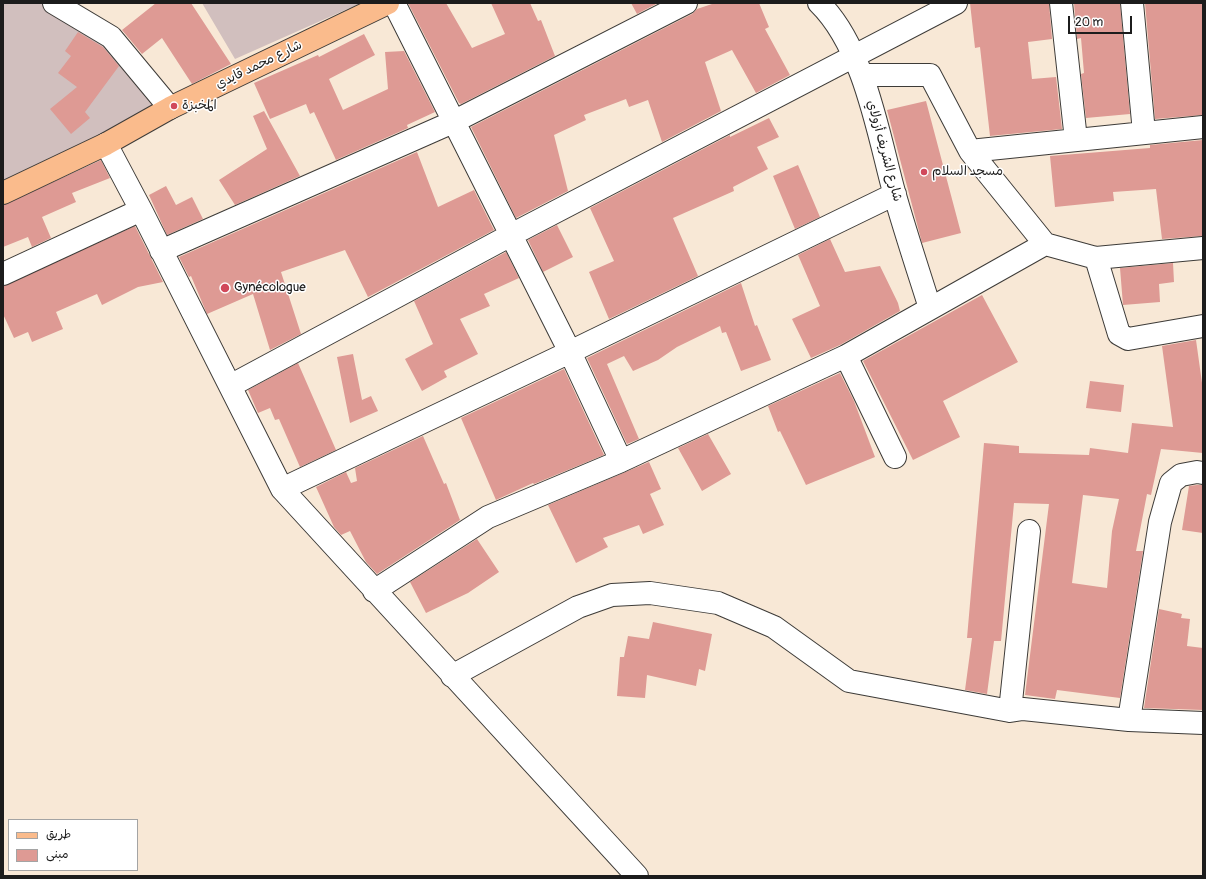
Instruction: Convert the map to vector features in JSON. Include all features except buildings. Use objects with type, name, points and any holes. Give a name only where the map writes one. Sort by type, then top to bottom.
[{"type":"main road","name":"شارع محمد قايدي","points":[[3,193],[106,144],[170,108],[388,3]]},
{"type":"street","points":[[54,3],[111,37],[170,108]]},
{"type":"street","points":[[394,3],[570,352],[621,461]]},
{"type":"street","points":[[161,250],[453,122],[686,3]]},
{"type":"street","name":"شارع الشريف أزولاي","points":[[819,3],[832,16],[858,66],[930,308]]},
{"type":"street","points":[[230,386],[511,235],[858,66],[956,3]]},
{"type":"street","points":[[1061,3],[1076,140]]},
{"type":"street","points":[[1132,3],[1144,133]]},
{"type":"street","points":[[858,66],[930,75],[970,151],[1045,244],[1096,258],[1203,248]]},
{"type":"street","points":[[970,151],[1203,127]]},
{"type":"street","points":[[106,144],[142,210],[282,489],[637,876]]},
{"type":"street","points":[[282,489],[570,352],[895,194]]},
{"type":"street","points":[[3,274],[142,210]]},
{"type":"street","points":[[374,591],[488,517],[621,461],[846,356],[1045,244]]},
{"type":"street","points":[[1096,258],[1119,334],[1123,337],[1128,339],[1203,326]]},
{"type":"street","points":[[846,356],[895,458]]},
{"type":"street","points":[[1129,720],[1160,522],[1171,483],[1181,475],[1198,472],[1203,473]]},
{"type":"street","points":[[1010,711],[1029,531]]},
{"type":"street","points":[[452,676],[578,608],[612,595],[650,593],[718,603],[774,627],[849,681],[1010,711],[1023,709],[1129,720],[1203,723]]},
{"type":"shaded area","points":[[3,3],[69,3],[183,110],[3,197]]},
{"type":"shaded area","points":[[202,3],[361,3],[235,59]]},
{"type":"place","name":"المخبزة","points":[[174,106]]},
{"type":"place","name":"مسجد السلام","points":[[924,172]]},
{"type":"place","name":"Gynécologue","points":[[225,288]]}]
